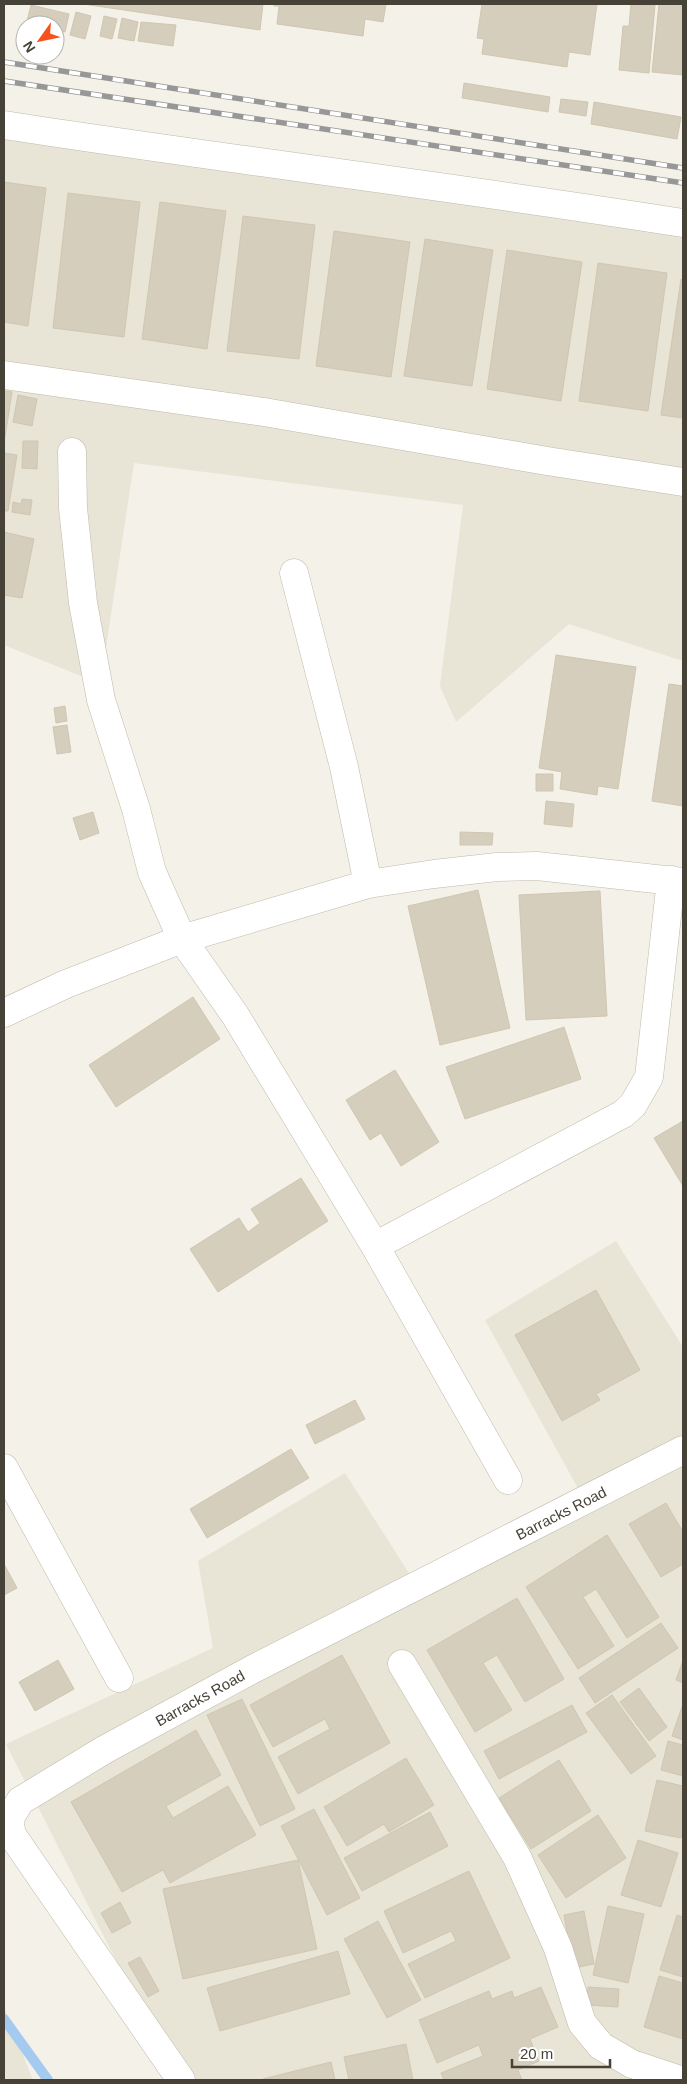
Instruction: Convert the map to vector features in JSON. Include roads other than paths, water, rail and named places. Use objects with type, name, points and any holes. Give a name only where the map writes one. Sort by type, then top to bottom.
[{"type":"street","points":[[4,125],[133,145],[451,187],[683,223]]},
{"type":"street","points":[[4,374],[264,412],[548,461],[683,482]]},
{"type":"street","points":[[72,452],[73,508],[83,604],[101,700],[136,810],[152,872],[182,939],[236,1015],[375,1246],[508,1480]]},
{"type":"street","points":[[294,573],[344,767],[368,884]]},
{"type":"street","points":[[4,1013],[66,984],[182,939],[368,884],[497,867],[537,866],[677,881],[649,1077],[633,1105],[623,1114],[375,1246]]},
{"type":"street","name":"Barracks Road","points":[[181,2080],[12,1835],[9,1820],[20,1801],[104,1750],[253,1669],[683,1450]]},
{"type":"street","points":[[4,1468],[118,1678]]},
{"type":"street","points":[[402,1664],[518,1857],[558,1948],[582,2023],[600,2046],[632,2064],[680,2080]]},
{"type":"waterway","points":[[4,2019],[48,2080]]},
{"type":"railway","points":[[4,62],[683,168]]},
{"type":"railway","points":[[4,81],[683,183]]}]
